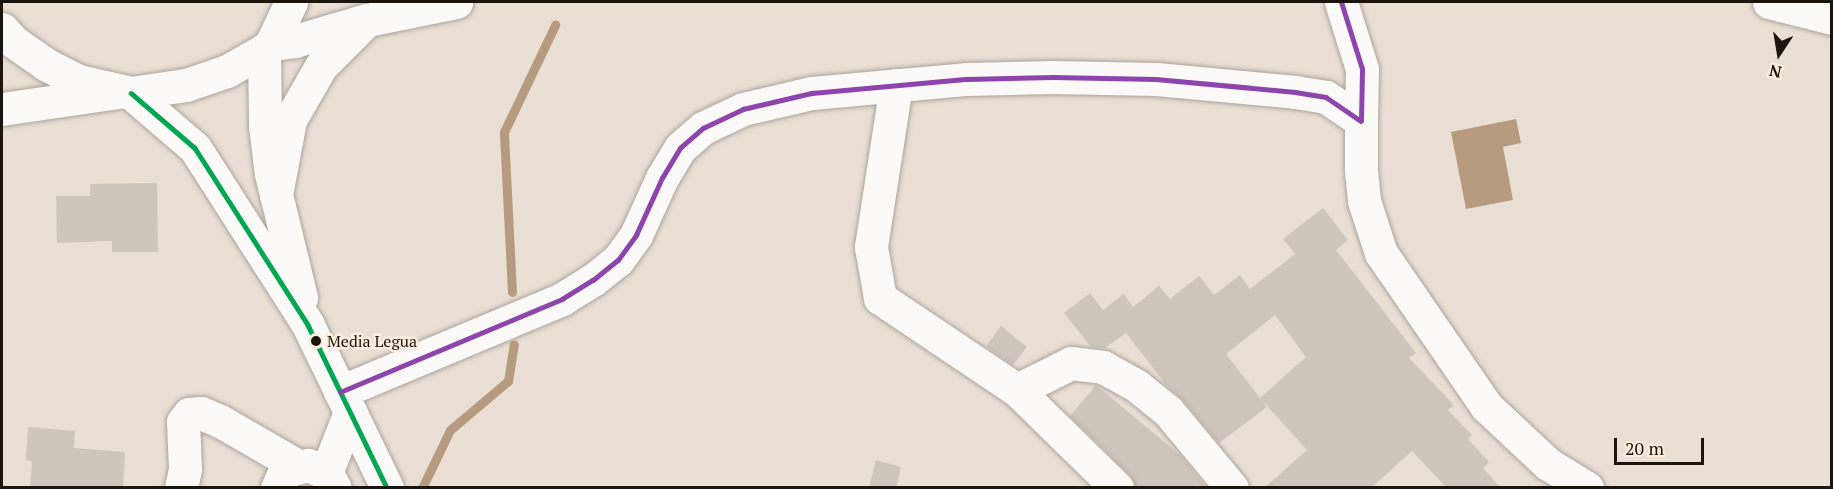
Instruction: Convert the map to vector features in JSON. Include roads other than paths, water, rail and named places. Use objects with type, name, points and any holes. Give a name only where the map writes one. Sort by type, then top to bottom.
[{"type":"main road","points":[[2,109],[186,85],[227,71],[267,47],[367,20],[456,2]]},
{"type":"main road","points":[[1341,2],[1362,69],[1361,171],[1364,201],[1381,253],[1486,406],[1548,464],[1587,488]]},
{"type":"main road","points":[[1769,2],[1832,18]]},
{"type":"main road","points":[[290,6],[267,47],[265,126],[276,195],[308,325]]},
{"type":"main road","points":[[276,195],[291,120],[305,91],[321,66],[367,20]]},
{"type":"main road","points":[[2,29],[14,42],[45,64],[79,81],[124,92],[195,148],[308,325],[387,488]]},
{"type":"main road","points":[[181,488],[185,469],[183,422],[189,414],[201,413],[248,435],[309,479],[345,402],[562,299],[593,280],[624,251],[636,235],[662,178],[680,148],[703,128],[743,109],[812,93],[896,85],[1052,77],[1156,79],[1326,97],[1361,121]]},
{"type":"main road","points":[[896,85],[871,248],[880,298],[1017,390],[1117,488]]},
{"type":"main road","points":[[1017,390],[1071,363],[1103,367],[1137,386],[1168,411],[1232,488]]},
{"type":"main road","points":[[248,435],[272,488]]},
{"type":"waterway","points":[[512,292],[504,132],[555,25]]},
{"type":"waterway","points":[[422,488],[450,430],[508,381],[514,344]]},
{"type":"place","name":"Media Legua","points":[[316,341]]}]
